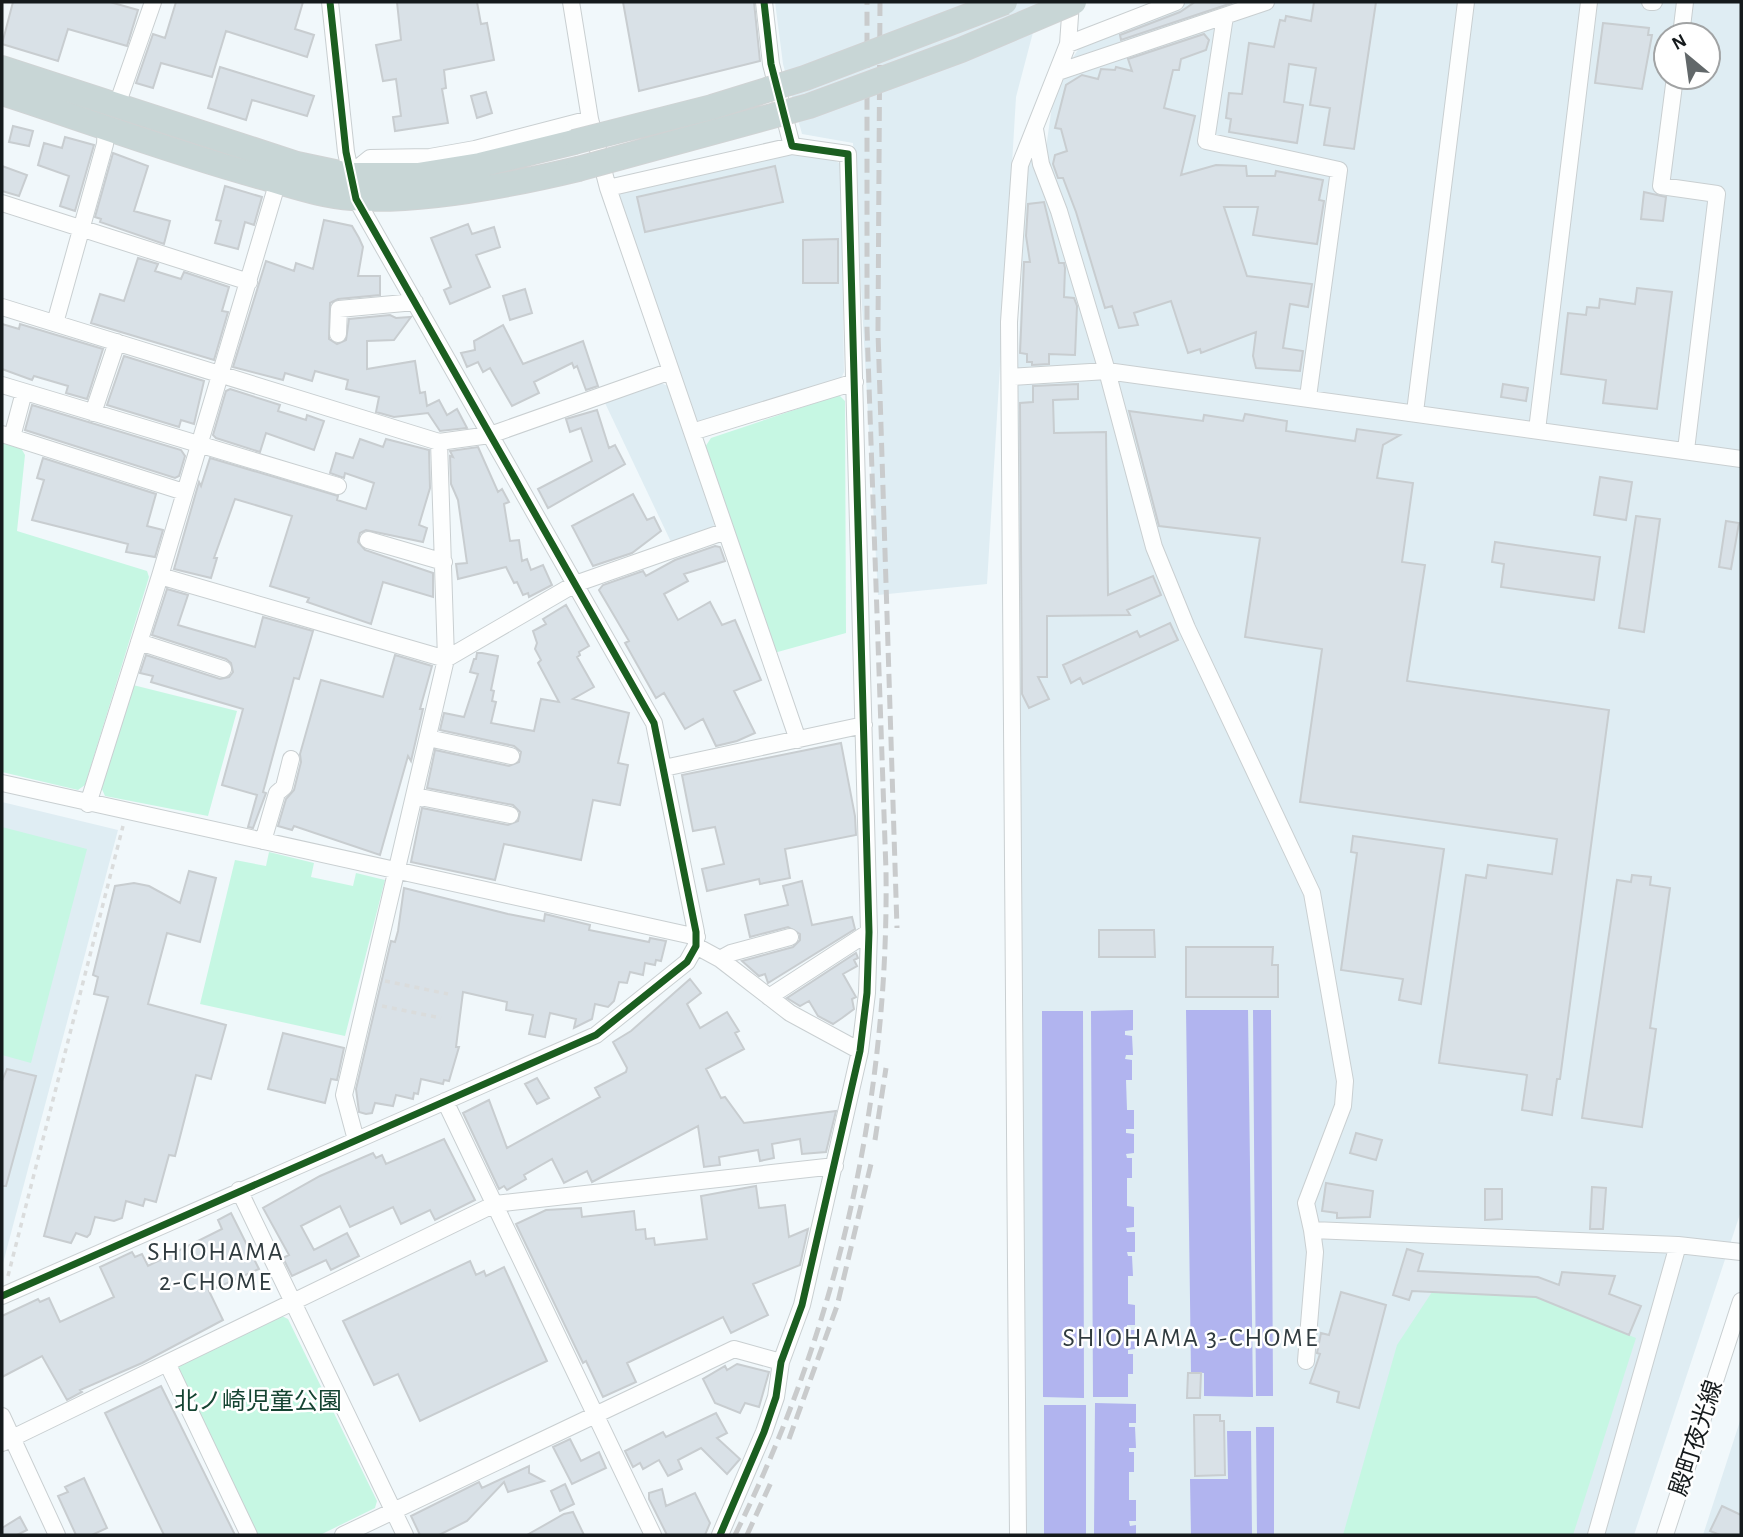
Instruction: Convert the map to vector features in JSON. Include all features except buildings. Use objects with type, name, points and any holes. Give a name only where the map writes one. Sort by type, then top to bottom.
[{"type":"highway","points":[[2,68],[112,116],[278,181],[324,195],[352,187],[480,165],[712,107],[805,78],[1005,2]]},
{"type":"highway","points":[[2,93],[112,116],[297,164],[352,187],[421,196],[482,188],[578,169],[809,106],[961,50],[1073,2]]},
{"type":"street","points":[[55,323],[112,116],[153,2]]},
{"type":"street","points":[[2,1296],[239,1189],[596,1035],[687,962],[697,942],[651,717],[352,187],[330,2]]},
{"type":"street","points":[[571,2],[590,119],[608,188],[798,740]]},
{"type":"street","points":[[764,2],[771,64],[792,146]]},
{"type":"street","points":[[1018,1535],[1009,322],[1020,165],[1068,44],[1073,2]]},
{"type":"street","points":[[1068,44],[1177,2]]},
{"type":"street","points":[[1058,72],[1266,2]]},
{"type":"street","points":[[1415,412],[1466,2]]},
{"type":"street","points":[[1537,430],[1588,2]]},
{"type":"street","points":[[1683,21],[1685,2]]},
{"type":"street","points":[[1225,16],[1206,141],[1339,170],[1308,397]]},
{"type":"street","points":[[1673,91],[1661,186],[1717,194],[1686,450]]},
{"type":"street","points":[[352,187],[370,158],[430,157],[475,149],[590,119]]},
{"type":"street","points":[[1035,129],[1041,164],[1059,211],[1107,371],[1154,548],[1187,628],[1312,892],[1345,1081],[1343,1106],[1306,1203],[1315,1252],[1306,1361]]},
{"type":"street","points":[[608,188],[792,146],[848,154],[869,932],[867,993],[860,1051],[802,1305],[781,1362],[776,1397],[764,1432],[720,1535]]},
{"type":"street","points":[[88,804],[160,576],[278,181]]},
{"type":"street","points":[[2,203],[249,282]]},
{"type":"street","points":[[338,334],[339,309],[415,302]]},
{"type":"street","points":[[2,307],[439,442],[490,435],[671,371]]},
{"type":"street","points":[[93,413],[117,342]]},
{"type":"street","points":[[1010,377],[1107,371],[1741,458]]},
{"type":"street","points":[[692,432],[855,382]]},
{"type":"street","points":[[2,385],[338,486]]},
{"type":"street","points":[[24,392],[7,435],[184,492]]},
{"type":"street","points":[[356,1140],[344,1095],[446,659],[439,442]]},
{"type":"street","points":[[160,576],[446,659],[575,584],[726,531]]},
{"type":"street","points":[[369,541],[444,562]]},
{"type":"street","points":[[139,642],[223,669]]},
{"type":"street","points":[[663,768],[864,725]]},
{"type":"street","points":[[428,738],[511,756]]},
{"type":"street","points":[[263,841],[277,793],[284,787],[292,760]]},
{"type":"street","points":[[2,783],[88,804],[396,869],[697,942],[790,1013],[860,1051]]},
{"type":"street","points":[[415,796],[510,814]]},
{"type":"street","points":[[769,997],[869,932]]},
{"type":"street","points":[[720,959],[731,953],[790,937]]},
{"type":"street","points":[[445,1101],[653,1535]]},
{"type":"street","points":[[7,1441],[495,1205],[835,1166]]},
{"type":"street","points":[[239,1189],[405,1535]]},
{"type":"street","points":[[1312,1230],[1678,1245],[1741,1252]]},
{"type":"street","points":[[1597,1535],[1678,1245]]},
{"type":"street","name":"殿町夜光線","points":[[1665,1535],[1741,1301]]},
{"type":"street","points":[[343,1535],[734,1349],[781,1362]]},
{"type":"street","points":[[167,1365],[249,1535]]},
{"type":"street","points":[[2,1416],[7,1441],[57,1535]]},
{"type":"path","points":[[2,1296],[126,812]]},
{"type":"path","points":[[373,979],[448,995]]},
{"type":"path","points":[[367,1003],[441,1018]]},
{"type":"shaded area","points":[[775,2],[1041,2],[1016,97],[987,584],[878,595],[853,143],[802,134],[783,64]]},
{"type":"shaded area","points":[[1189,2],[1741,2],[1741,1211],[1634,1535],[1027,1535],[1017,391],[1026,164],[1046,148],[1055,85],[1081,45]]},
{"type":"shaded area","points":[[778,154],[830,158],[841,164],[844,372],[841,379],[697,423],[615,190]]},
{"type":"shaded area","points":[[661,383],[668,386],[717,520],[713,529],[671,542],[605,403]]},
{"type":"shaded area","points":[[2,802],[118,830],[2,1267]]},
{"type":"shaded area","points":[[1741,1418],[1741,1535],[1703,1535]]},
{"type":"green space","points":[[839,395],[845,401],[846,633],[774,653],[705,447],[711,438]]},
{"type":"green space","points":[[2,442],[21,448],[25,455],[17,531],[147,571],[149,577],[85,785],[78,790],[2,772]]},
{"type":"green space","points":[[133,685],[237,711],[208,816],[105,796],[101,787]]},
{"type":"green space","points":[[2,827],[87,849],[31,1063],[2,1055]]},
{"type":"green space","points":[[269,852],[314,863],[311,877],[353,886],[356,873],[385,880],[345,1036],[200,1004],[235,860],[266,866]]},
{"type":"green space","points":[[1432,1292],[1536,1297],[1636,1338],[1573,1535],[1343,1535],[1397,1345]]},
{"type":"green space","name":"北ノ崎児童公園","points":[[282,1316],[288,1319],[377,1501],[375,1508],[320,1535],[254,1535],[175,1375],[179,1366]]},
{"type":"water","points":[[1133,1010],[1133,1030],[1125,1031],[1125,1035],[1132,1036],[1133,1055],[1126,1055],[1125,1059],[1132,1060],[1132,1080],[1126,1080],[1127,1110],[1134,1110],[1134,1129],[1126,1129],[1126,1133],[1134,1134],[1134,1153],[1126,1154],[1127,1158],[1132,1158],[1132,1178],[1127,1178],[1127,1206],[1134,1207],[1134,1227],[1126,1228],[1127,1232],[1135,1232],[1135,1252],[1127,1252],[1128,1256],[1132,1256],[1133,1276],[1128,1276],[1128,1304],[1135,1305],[1135,1325],[1127,1325],[1127,1330],[1135,1330],[1135,1349],[1128,1350],[1128,1354],[1133,1354],[1133,1374],[1128,1374],[1128,1397],[1093,1397],[1091,1011]]},
{"type":"water","points":[[1186,1010],[1248,1010],[1253,1397],[1204,1396],[1204,1373],[1191,1372]]},
{"type":"water","points":[[1253,1010],[1271,1010],[1273,1396],[1256,1396]]},
{"type":"water","points":[[1042,1011],[1083,1011],[1084,1398],[1043,1397]]},
{"type":"water","points":[[1095,1403],[1136,1404],[1136,1423],[1129,1423],[1129,1427],[1135,1427],[1136,1448],[1129,1448],[1129,1452],[1134,1452],[1134,1472],[1129,1472],[1129,1500],[1136,1500],[1136,1521],[1129,1521],[1130,1526],[1136,1525],[1136,1535],[1094,1535]]},
{"type":"water","points":[[1044,1405],[1086,1405],[1086,1535],[1044,1535]]},
{"type":"water","points":[[1256,1427],[1274,1427],[1274,1535],[1257,1535]]},
{"type":"water","points":[[1227,1431],[1251,1431],[1252,1535],[1191,1535],[1190,1479],[1228,1479]]},
{"type":"railway","points":[[735,1535],[771,1457],[802,1377],[828,1295],[850,1212],[878,1043],[885,957],[886,871],[867,328],[867,2]]},
{"type":"railway","points":[[880,2],[878,332],[897,928]]},
{"type":"railway","points":[[875,1140],[886,1068]]},
{"type":"railway","points":[[789,1439],[837,1306],[871,1164]]},
{"type":"railway","points":[[747,1535],[773,1478]]},
{"type":"cycle path","points":[[2,1296],[596,1035],[687,962],[696,946],[696,932],[654,723],[356,199],[346,152],[330,2]]},
{"type":"cycle path","points":[[720,1535],[764,1432],[776,1397],[781,1362],[802,1305],[860,1051],[867,993],[869,932],[848,154],[792,146],[771,64],[764,2]]},
{"type":"district","name":"SHIOHAMA 2-CHOME","points":[[216,1266]]},
{"type":"district","name":"SHIOHAMA 3-CHOME","points":[[1191,1337]]}]
